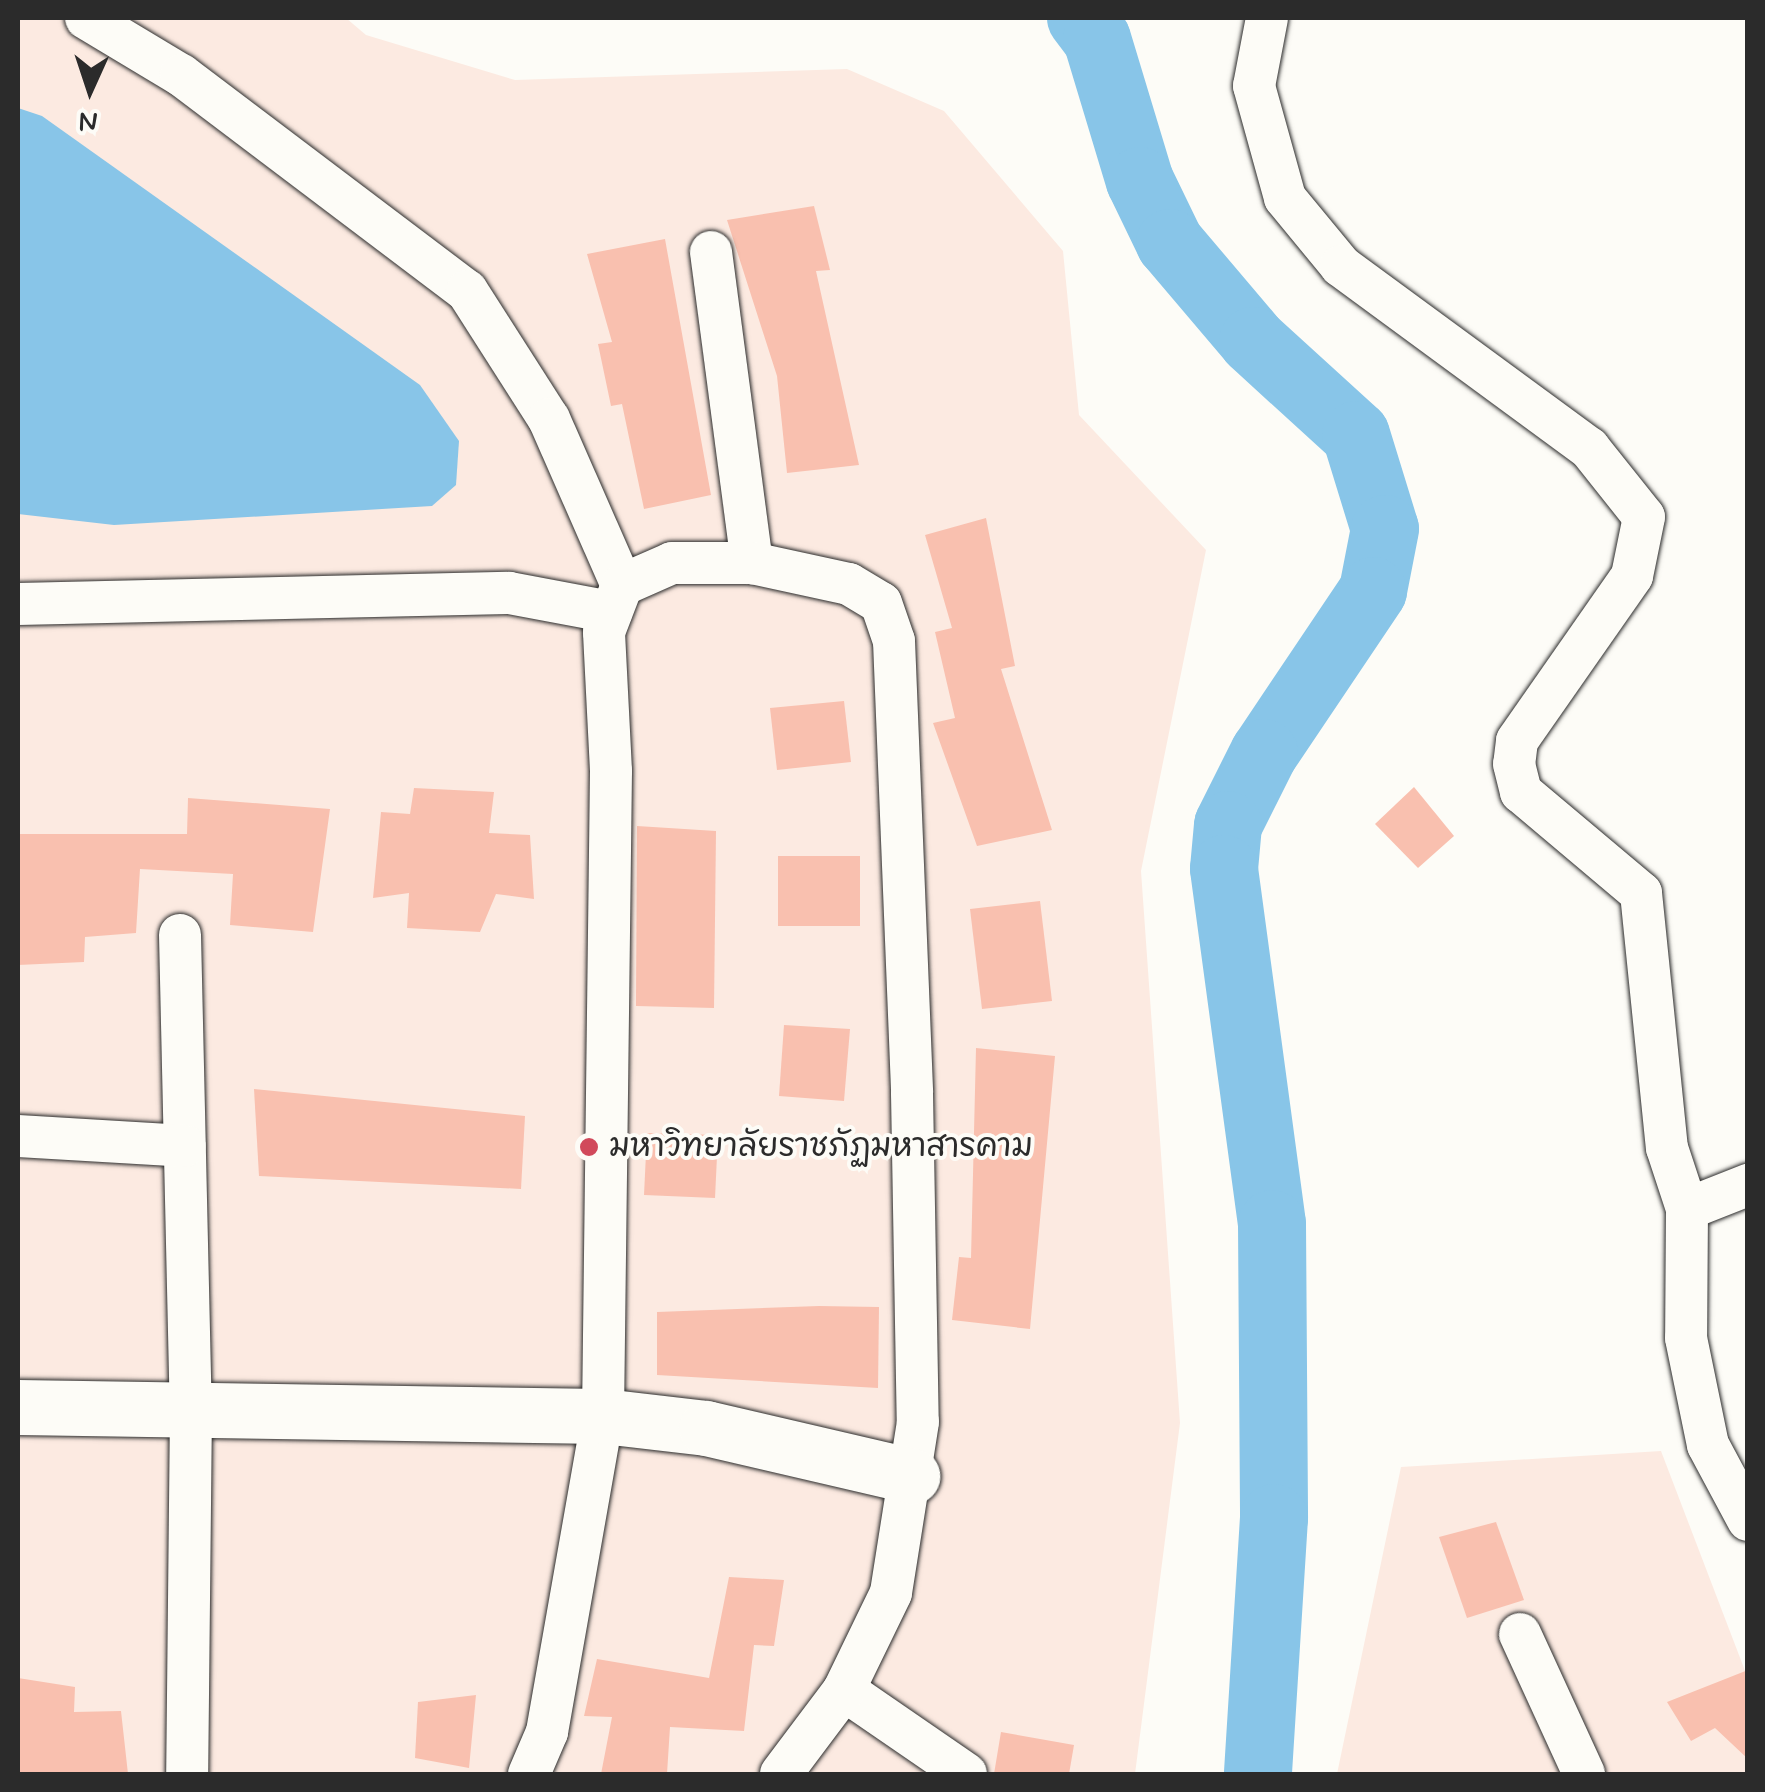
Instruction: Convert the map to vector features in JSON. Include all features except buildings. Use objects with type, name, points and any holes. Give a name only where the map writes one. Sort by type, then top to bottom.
[{"type":"street","points":[[86,18],[182,74],[466,291],[549,419],[617,598],[604,632],[611,771],[603,1416],[548,1732],[528,1774]]},
{"type":"street","points":[[1267,18],[1254,86],[1286,198],[1341,266],[1588,448],[1644,517],[1632,576],[1517,742],[1514,764],[1521,792],[1641,893],[1668,1148],[1687,1209],[1686,1338],[1708,1445],[1748,1520]]},
{"type":"street","points":[[710,252],[752,563]]},
{"type":"street","points":[[18,604],[509,593],[617,598],[672,563],[752,563],[849,584],[881,603],[894,641],[912,1112],[913,1476],[891,1593],[844,1690],[781,1774]]},
{"type":"street","points":[[180,936],[190,1410],[187,1774]]},
{"type":"street","points":[[18,1136],[184,1146]]},
{"type":"street","points":[[1687,1209],[1748,1185]]},
{"type":"street","points":[[18,1407],[603,1416],[706,1428],[913,1476]]},
{"type":"street","points":[[1520,1634],[1580,1749],[1584,1774]]},
{"type":"street","points":[[844,1690],[966,1774]]},
{"type":"shaded area","name":"มหาวิทยาลัยราชภัฏมหาสารคาม","points":[[18,18],[346,18],[366,35],[515,80],[847,69],[944,111],[1063,251],[1079,415],[1206,550],[1141,871],[1180,1423],[1135,1774],[18,1774]]},
{"type":"shaded area","points":[[1661,1451],[1747,1676],[1747,1774],[1337,1774],[1401,1467]]},
{"type":"water","points":[[18,108],[42,116],[420,385],[459,441],[456,485],[432,506],[114,525],[18,514]]},
{"type":"waterway","points":[[1081,18],[1097,39],[1140,181],[1170,243],[1253,341],[1356,435],[1385,529],[1373,591],[1264,753],[1228,825],[1224,869],[1272,1224],[1274,1518],[1258,1774]]},
{"type":"place","name":"มหาวิทยาลัยราชภัฏมหาสารคาม","points":[[589,1147]]}]
